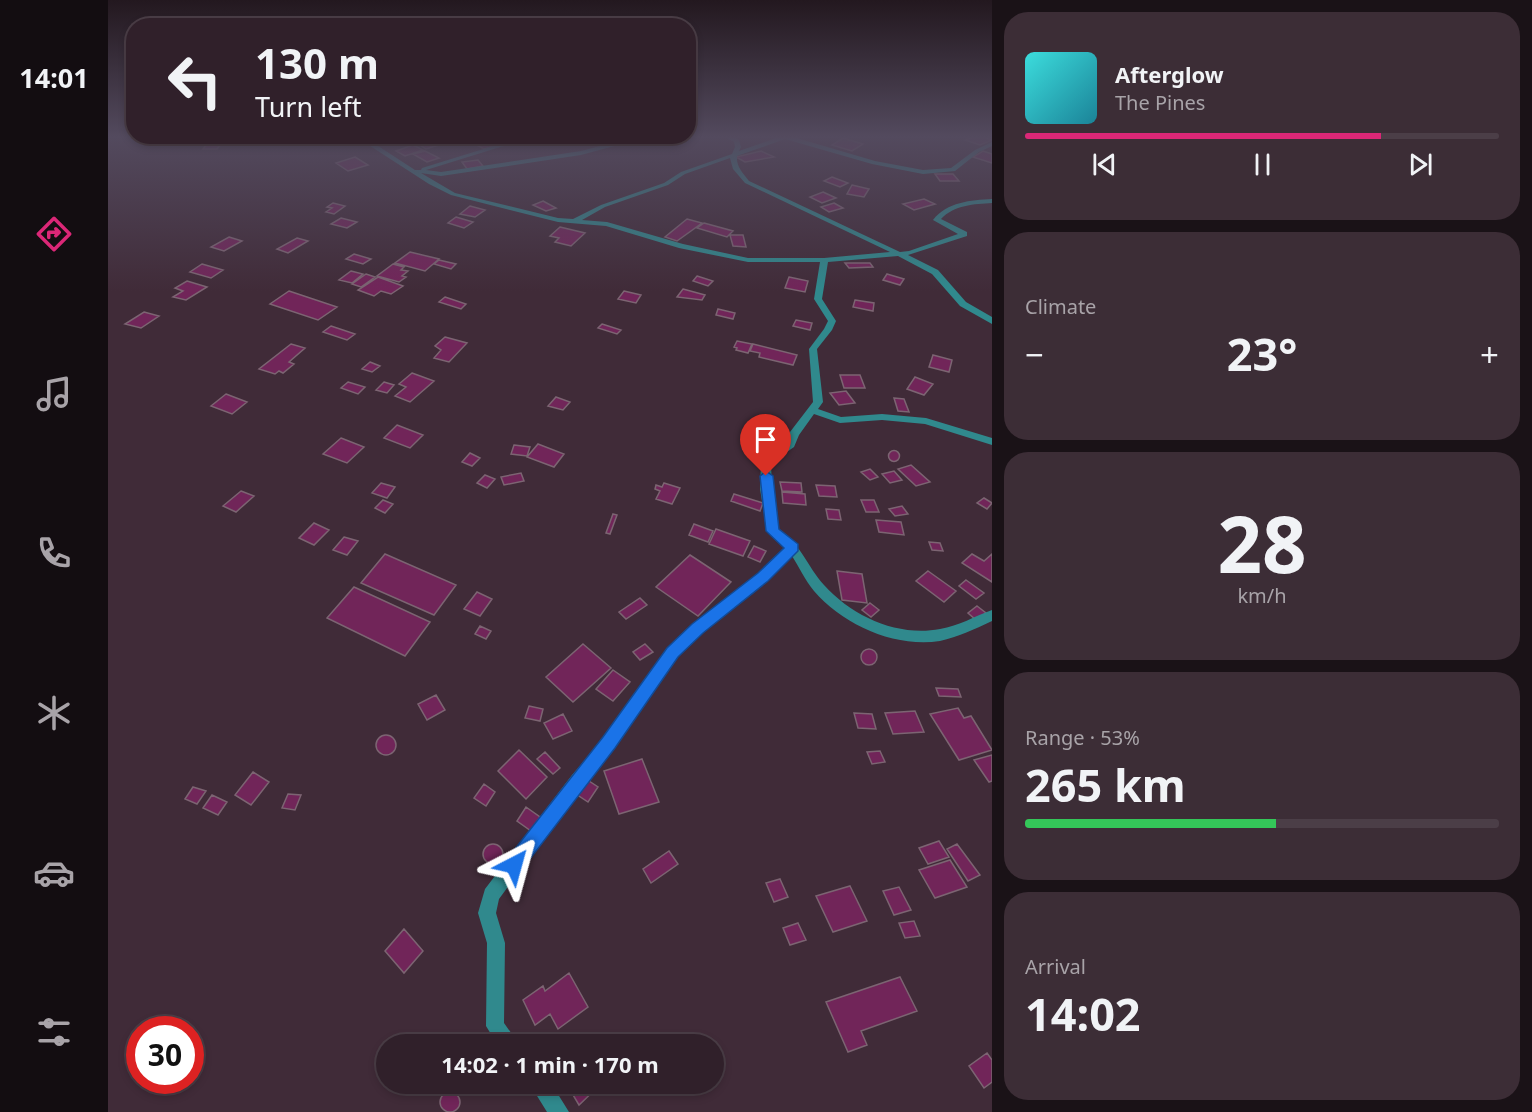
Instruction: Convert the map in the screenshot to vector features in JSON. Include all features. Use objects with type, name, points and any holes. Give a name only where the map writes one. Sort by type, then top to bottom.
[{"type":"street","points":[[440,188],[453,194],[558,220],[607,224],[682,246],[748,260],[824,260],[898,254],[922,249],[963,236],[936,218],[967,202],[992,201]]},
{"type":"street","points":[[575,222],[603,206],[650,188]]},
{"type":"street","points":[[759,188],[935,272],[963,304],[992,321]]},
{"type":"street","points":[[824,260],[818,299],[832,321],[813,349],[812,363],[819,394],[813,411],[794,434],[790,445],[766,462],[766,489],[773,531],[793,547],[804,568],[831,600],[848,612],[890,631],[912,636],[938,636],[964,628],[992,615]]},
{"type":"street","points":[[813,411],[840,420],[882,417],[926,421],[992,442]]},
{"type":"street","points":[[501,1034],[495,1026],[496,943],[488,913],[491,895],[577,780],[609,743],[672,652],[697,628],[763,577],[793,547]]},
{"type":"street","points":[[547,1094],[559,1112]]},
{"type":"building","points":[[850,188],[869,189],[864,197],[847,194]]},
{"type":"building","points":[[823,192],[836,198],[822,203],[810,197]]},
{"type":"building","points":[[924,199],[935,204],[914,210],[903,204]]},
{"type":"building","points":[[543,201],[556,208],[546,211],[533,205]]},
{"type":"building","points":[[333,203],[345,206],[334,214],[326,212],[332,208],[327,207]]},
{"type":"building","points":[[834,203],[843,208],[829,212],[821,207]]},
{"type":"building","points":[[470,206],[485,210],[475,217],[460,214]]},
{"type":"building","points":[[456,217],[473,222],[464,228],[448,223]]},
{"type":"building","points":[[341,218],[357,222],[347,228],[331,224]]},
{"type":"building","points":[[687,219],[702,223],[677,241],[665,237]]},
{"type":"building","points":[[704,223],[733,231],[727,237],[697,228]]},
{"type":"building","points":[[560,227],[585,233],[571,246],[555,242],[559,238],[550,236]]},
{"type":"building","points":[[730,235],[743,235],[746,247],[733,246]]},
{"type":"building","points":[[229,237],[242,241],[224,251],[211,247]]},
{"type":"building","points":[[297,238],[308,241],[288,253],[277,249]]},
{"type":"building","points":[[410,252],[439,259],[425,271],[395,263]]},
{"type":"building","points":[[354,254],[371,259],[363,264],[346,259]]},
{"type":"building","points":[[439,260],[456,264],[451,269],[434,264]]},
{"type":"building","points":[[845,263],[870,263],[873,267],[849,268]]},
{"type":"building","points":[[202,264],[223,270],[211,278],[190,272]]},
{"type":"building","points":[[393,264],[404,267],[401,270],[408,271],[402,276],[406,277],[399,282],[377,276]]},
{"type":"building","points":[[351,271],[363,274],[352,283],[339,280]]},
{"type":"building","points":[[366,274],[375,277],[361,287],[352,284]]},
{"type":"building","points":[[887,274],[904,279],[900,285],[883,280]]},
{"type":"building","points":[[697,276],[713,281],[708,286],[693,281]]},
{"type":"building","points":[[378,277],[403,286],[391,294],[381,291],[374,296],[358,290]]},
{"type":"building","points":[[789,277],[808,281],[805,292],[785,288]]},
{"type":"building","points":[[187,281],[207,287],[186,300],[173,297],[183,291],[175,288]]},
{"type":"building","points":[[683,289],[705,295],[702,300],[677,297]]},
{"type":"building","points":[[289,291],[337,307],[318,320],[270,304]]},
{"type":"building","points":[[624,291],[641,295],[636,303],[618,299]]},
{"type":"building","points":[[445,297],[466,304],[461,309],[439,302]]},
{"type":"building","points":[[855,300],[874,303],[873,311],[853,307]]},
{"type":"building","points":[[718,309],[735,313],[733,319],[716,315]]},
{"type":"building","points":[[144,312],[159,316],[141,328],[125,324]]},
{"type":"building","points":[[796,320],[812,323],[810,330],[793,326]]},
{"type":"building","points":[[602,324],[621,330],[617,334],[598,328]]},
{"type":"building","points":[[331,326],[355,334],[347,340],[323,332]]},
{"type":"building","points":[[445,337],[467,343],[449,362],[434,358],[441,350],[435,346]]},
{"type":"building","points":[[737,341],[752,344],[748,353],[736,350],[737,348],[734,347]]},
{"type":"building","points":[[291,344],[305,348],[289,362],[294,364],[283,373],[279,371],[275,374],[259,369]]},
{"type":"building","points":[[753,344],[797,355],[793,365],[759,357],[760,353],[750,351]]},
{"type":"building","points":[[933,355],[952,360],[949,372],[929,367]]},
{"type":"building","points":[[370,362],[380,366],[372,372],[362,369]]},
{"type":"building","points":[[412,373],[434,381],[410,402],[395,396],[406,387],[399,384]]},
{"type":"building","points":[[840,375],[860,375],[865,388],[844,388]]},
{"type":"building","points":[[915,377],[933,384],[924,395],[907,389]]},
{"type":"building","points":[[348,382],[365,387],[358,394],[341,388]]},
{"type":"building","points":[[384,382],[394,385],[387,393],[376,390]]},
{"type":"building","points":[[846,391],[855,403],[839,405],[830,393]]},
{"type":"building","points":[[226,394],[247,402],[232,414],[211,406]]},
{"type":"building","points":[[556,397],[570,402],[563,410],[548,406]]},
{"type":"building","points":[[894,398],[904,399],[909,412],[898,411]]},
{"type":"building","points":[[397,425],[423,435],[410,448],[384,438]]},
{"type":"building","points":[[341,438],[364,447],[347,463],[323,454]]},
{"type":"building","points":[[538,444],[564,454],[554,467],[527,457]]},
{"type":"building","points":[[514,445],[530,447],[527,456],[511,454]]},
{"type":"building","points":[[894,450],[900,456],[894,462],[888,456]]},
{"type":"building","points":[[470,453],[480,458],[472,466],[462,462]]},
{"type":"building","points":[[911,465],[930,482],[916,486],[898,469]]},
{"type":"building","points":[[870,469],[878,477],[870,480],[861,472]]},
{"type":"building","points":[[894,471],[902,480],[890,483],[882,474]]},
{"type":"building","points":[[521,473],[524,481],[504,485],[501,477]]},
{"type":"building","points":[[485,475],[495,479],[487,488],[477,483]]},
{"type":"building","points":[[780,482],[801,483],[802,492],[782,491]]},
{"type":"building","points":[[381,483],[395,487],[387,498],[372,493]]},
{"type":"building","points":[[664,483],[680,488],[672,504],[656,499],[660,491],[655,489],[656,485],[662,487]]},
{"type":"building","points":[[816,485],[835,486],[837,497],[819,496]]},
{"type":"building","points":[[241,491],[254,496],[236,512],[223,506]]},
{"type":"building","points":[[782,492],[805,494],[806,505],[783,503]]},
{"type":"building","points":[[734,494],[763,503],[760,511],[731,501]]},
{"type":"building","points":[[984,498],[992,503],[987,509],[977,503]]},
{"type":"building","points":[[383,500],[393,504],[385,513],[375,508]]},
{"type":"building","points":[[861,500],[874,500],[879,512],[866,512]]},
{"type":"building","points":[[902,506],[908,514],[895,516],[889,509]]},
{"type":"building","points":[[826,509],[839,510],[841,520],[828,519]]},
{"type":"building","points":[[613,514],[617,515],[610,534],[606,533]]},
{"type":"building","points":[[876,520],[901,522],[904,535],[879,532]]},
{"type":"building","points":[[314,523],[329,530],[314,545],[299,538]]},
{"type":"building","points":[[694,524],[713,531],[708,542],[689,535]]},
{"type":"building","points":[[716,529],[750,541],[743,556],[709,544]]},
{"type":"building","points":[[344,537],[358,541],[347,555],[333,550]]},
{"type":"building","points":[[929,542],[940,543],[943,551],[932,550]]},
{"type":"building","points":[[754,546],[766,551],[760,562],[748,557]]},
{"type":"building","points":[[385,554],[456,585],[434,615],[361,583]]},
{"type":"building","points":[[972,554],[984,561],[992,554],[992,582],[962,563]]},
{"type":"building","points":[[690,555],[731,582],[698,616],[656,587]]},
{"type":"building","points":[[837,571],[862,574],[867,603],[842,600]]},
{"type":"building","points":[[928,571],[956,591],[944,602],[916,581]]},
{"type":"building","points":[[966,580],[984,593],[976,599],[959,586]]},
{"type":"building","points":[[354,587],[430,622],[405,656],[327,618]]},
{"type":"building","points":[[477,592],[492,599],[480,616],[464,609]]},
{"type":"building","points":[[640,598],[647,605],[626,619],[619,612]]},
{"type":"building","points":[[870,603],[879,610],[871,617],[862,610]]},
{"type":"building","points":[[977,606],[986,613],[976,620],[968,613]]},
{"type":"building","points":[[480,626],[491,631],[486,639],[475,634]]},
{"type":"building","points":[[583,644],[611,668],[573,702],[546,677]]},
{"type":"building","points":[[645,644],[653,652],[640,660],[633,652]]},
{"type":"building","points":[[869,649],[877,657],[869,665],[861,657]]},
{"type":"building","points":[[613,670],[630,682],[613,701],[596,689]]},
{"type":"building","points":[[936,688],[958,689],[961,697],[939,696]]},
{"type":"building","points":[[436,695],[445,710],[427,720],[418,704]]},
{"type":"building","points":[[529,706],[543,709],[540,721],[525,718]]},
{"type":"building","points":[[958,708],[964,718],[971,716],[992,750],[959,760],[930,714]]},
{"type":"building","points":[[915,711],[924,732],[893,734],[885,713]]},
{"type":"building","points":[[854,713],[872,714],[876,729],[858,728]]},
{"type":"building","points":[[563,714],[572,731],[553,739],[544,723]]},
{"type":"building","points":[[386,735],[393,738],[396,745],[393,752],[386,755],[379,752],[376,745],[379,738]]},
{"type":"building","points":[[519,750],[547,777],[526,799],[498,771]]},
{"type":"building","points":[[880,751],[885,762],[872,764],[867,752]]},
{"type":"building","points":[[545,752],[560,768],[553,774],[537,759]]},
{"type":"building","points":[[992,755],[992,781],[989,782],[974,760]]},
{"type":"building","points":[[642,759],[659,802],[619,814],[604,771]]},
{"type":"building","points":[[253,772],[269,782],[251,805],[235,795]]},
{"type":"building","points":[[586,779],[598,787],[588,802],[576,794]]},
{"type":"building","points":[[484,784],[495,792],[486,806],[474,798]]},
{"type":"building","points":[[193,787],[206,791],[197,804],[185,799]]},
{"type":"building","points":[[288,794],[301,795],[295,810],[282,808]]},
{"type":"building","points":[[212,795],[227,802],[218,815],[203,808]]},
{"type":"building","points":[[526,807],[540,817],[531,831],[517,821]]},
{"type":"building","points":[[939,841],[949,857],[928,864],[919,848]]},
{"type":"building","points":[[493,844],[500,847],[503,854],[500,861],[493,864],[486,861],[483,854],[486,847]]},
{"type":"building","points":[[957,844],[980,875],[968,881],[947,849]]},
{"type":"building","points":[[669,851],[678,864],[651,883],[643,869]]},
{"type":"building","points":[[950,860],[967,887],[935,898],[919,870]]},
{"type":"building","points":[[780,879],[788,897],[774,902],[766,883]]},
{"type":"building","points":[[850,886],[867,921],[833,932],[816,896]]},
{"type":"building","points":[[899,887],[911,910],[894,915],[883,891]]},
{"type":"building","points":[[914,921],[920,936],[905,938],[899,923]]},
{"type":"building","points":[[798,923],[806,940],[790,945],[783,928]]},
{"type":"building","points":[[404,929],[423,951],[404,973],[385,951]]},
{"type":"building","points":[[569,973],[588,1007],[558,1029],[550,1014],[535,1025],[523,1000],[543,986],[545,991]]},
{"type":"building","points":[[900,977],[917,1011],[861,1031],[867,1045],[848,1052],[826,1002]]},
{"type":"building","points":[[987,1053],[992,1060],[992,1082],[984,1088],[969,1066]]},
{"type":"building","points":[[444,1094],[456,1094],[459,1098],[459,1106],[454,1111],[446,1111],[441,1106],[441,1098]]},
{"type":"building","points":[[572,1094],[590,1094],[579,1105]]},
{"type":"route","points":[[514,865],[577,780],[609,743],[672,652],[697,628],[763,577],[793,547],[773,531],[766,476]]}]
